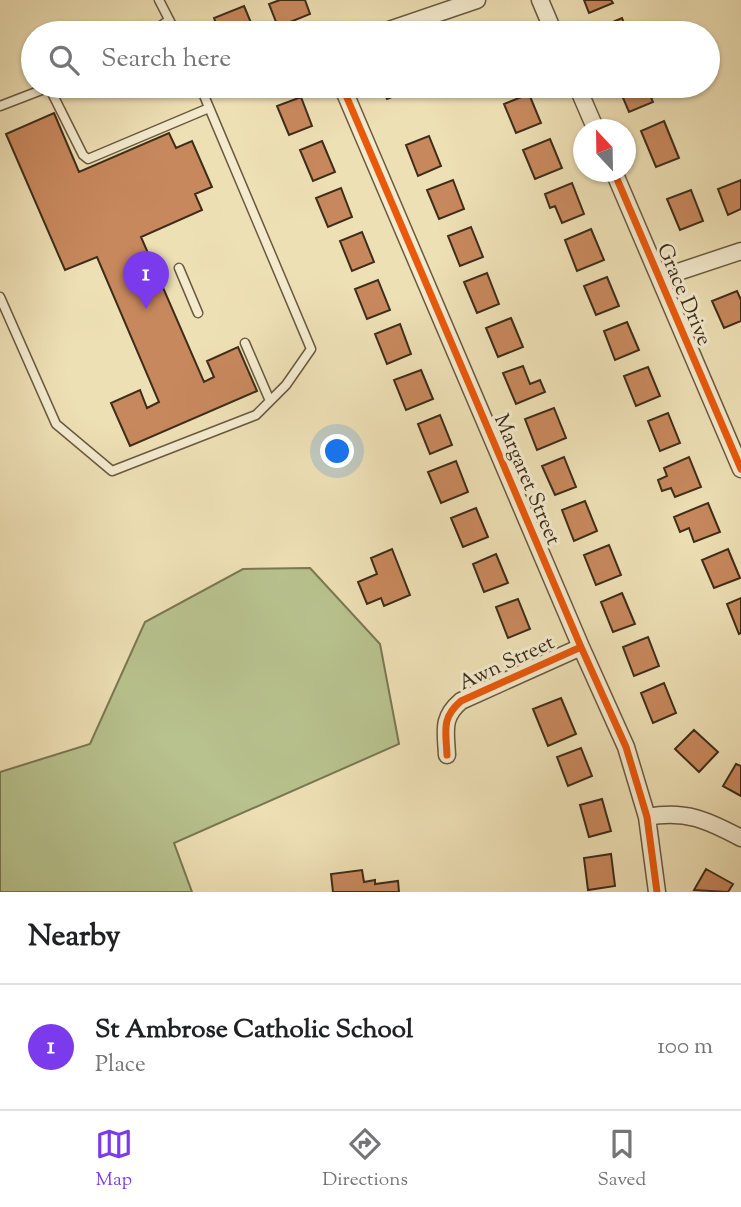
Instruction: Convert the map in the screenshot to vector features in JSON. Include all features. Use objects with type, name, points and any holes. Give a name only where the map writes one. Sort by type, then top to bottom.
[{"type":"street","points":[[415,21],[477,0]]},
{"type":"street","points":[[540,0],[549,21]]},
{"type":"street","name":"Margaret Street","points":[[347,98],[626,747],[647,817],[657,892]]},
{"type":"street","points":[[582,98],[591,119]]},
{"type":"street","name":"Grace Drive","points":[[618,182],[739,458]]},
{"type":"street","points":[[660,278],[741,251]]},
{"type":"street","name":"Awn Street","points":[[447,755],[447,719],[449,712],[461,701],[581,647]]},
{"type":"street","points":[[647,817],[665,814],[698,818],[741,838]]},
{"type":"lane","points":[[159,0],[169,20]]},
{"type":"lane","points":[[0,106],[21,98]]},
{"type":"lane","points":[[56,98],[83,155],[88,159],[209,108]]},
{"type":"lane","points":[[0,297],[56,424],[112,471],[256,415],[286,385],[311,349],[205,98]]},
{"type":"lane","points":[[179,268],[198,313]]},
{"type":"lane","points":[[245,343],[270,401]]},
{"type":"green space","points":[[310,568],[380,644],[399,744],[174,843],[192,892],[0,892],[0,772],[90,744],[145,622],[243,569]]},
{"type":"building","points":[[280,0],[305,0],[310,14],[293,21],[276,21],[269,4]]},
{"type":"building","points":[[584,0],[611,0],[613,3],[589,13]]},
{"type":"building","points":[[244,6],[250,21],[215,21],[214,18]]},
{"type":"building","points":[[301,98],[312,126],[289,135],[277,106]]},
{"type":"building","points":[[519,98],[531,98],[541,123],[516,133],[504,104]]},
{"type":"building","points":[[623,98],[651,98],[653,102],[629,112]]},
{"type":"building","points":[[54,113],[79,172],[169,133],[176,148],[192,141],[212,187],[195,194],[202,210],[141,237],[204,382],[214,377],[207,361],[238,347],[257,391],[130,446],[111,403],[140,390],[147,408],[159,402],[97,257],[65,270],[6,134]]},
{"type":"building","points":[[664,121],[679,158],[656,167],[641,131]]},
{"type":"building","points":[[429,136],[441,166],[418,176],[406,145]]},
{"type":"building","points":[[550,139],[562,168],[535,179],[523,150]]},
{"type":"building","points":[[322,141],[335,172],[313,181],[300,150]]},
{"type":"building","points":[[453,180],[464,209],[439,219],[427,190]]},
{"type":"building","points":[[741,180],[741,209],[728,215],[718,189]]},
{"type":"building","points":[[572,183],[584,214],[562,223],[555,206],[550,208],[545,194]]},
{"type":"building","points":[[341,188],[352,217],[328,227],[316,198]]},
{"type":"building","points":[[691,190],[703,221],[680,230],[667,199]]},
{"type":"building","points":[[471,227],[483,257],[460,266],[448,236]]},
{"type":"building","points":[[591,229],[604,260],[577,271],[565,240]]},
{"type":"building","points":[[362,232],[374,262],[352,271],[340,241]]},
{"type":"building","points":[[487,273],[499,304],[477,313],[464,282]]},
{"type":"building","points":[[607,277],[619,306],[596,315],[584,286]]},
{"type":"building","points":[[378,280],[390,310],[367,319],[355,289]]},
{"type":"building","points":[[737,291],[741,300],[741,321],[724,328],[712,301]]},
{"type":"building","points":[[511,318],[523,347],[498,357],[486,328]]},
{"type":"building","points":[[627,322],[639,350],[615,360],[604,331]]},
{"type":"building","points":[[400,324],[411,354],[387,364],[375,334]]},
{"type":"building","points":[[523,366],[530,384],[540,380],[545,392],[516,404],[503,373]]},
{"type":"building","points":[[648,367],[660,396],[636,406],[624,376]]},
{"type":"building","points":[[421,370],[433,399],[406,410],[394,380]]},
{"type":"building","points":[[554,408],[566,438],[537,450],[525,419]]},
{"type":"building","points":[[668,413],[680,443],[660,451],[648,421]]},
{"type":"building","points":[[440,415],[452,445],[430,454],[418,424]]},
{"type":"building","points":[[564,457],[576,487],[555,495],[542,466]]},
{"type":"building","points":[[689,457],[701,487],[675,497],[671,488],[662,491],[658,480],[667,476],[664,468]]},
{"type":"building","points":[[456,461],[468,492],[441,503],[428,472]]},
{"type":"building","points":[[585,501],[597,531],[574,541],[562,510]]},
{"type":"building","points":[[708,503],[720,532],[694,542],[689,528],[680,532],[674,517]]},
{"type":"building","points":[[476,508],[488,537],[463,547],[451,518]]},
{"type":"building","points":[[609,545],[621,575],[596,585],[584,555]]},
{"type":"building","points":[[392,549],[410,595],[384,606],[381,598],[367,604],[358,582],[377,574],[371,558]]},
{"type":"building","points":[[728,549],[740,578],[714,588],[702,560]]},
{"type":"building","points":[[496,554],[508,583],[484,592],[473,564]]},
{"type":"building","points":[[622,593],[635,624],[613,632],[601,602]]},
{"type":"building","points":[[741,598],[741,633],[739,634],[727,604]]},
{"type":"building","points":[[518,599],[530,629],[508,638],[496,607]]},
{"type":"building","points":[[648,637],[659,666],[634,676],[623,647]]},
{"type":"building","points":[[664,683],[676,713],[653,723],[641,693]]},
{"type":"building","points":[[561,698],[576,734],[548,746],[533,709]]},
{"type":"building","points":[[694,730],[718,752],[699,772],[675,749]]},
{"type":"building","points":[[581,748],[592,776],[568,786],[557,757]]},
{"type":"building","points":[[736,764],[741,766],[741,796],[723,786]]},
{"type":"building","points":[[602,799],[611,831],[589,837],[580,805]]},
{"type":"building","points":[[611,854],[615,886],[588,890],[584,858]]},
{"type":"building","points":[[706,869],[733,884],[728,892],[694,890]]},
{"type":"building","points":[[362,870],[364,882],[375,880],[375,884],[398,881],[399,892],[333,892],[331,874]]},
{"type":"cycle path","points":[[347,98],[626,747],[647,817],[657,892]]},
{"type":"cycle path","points":[[618,182],[741,469]]},
{"type":"cycle path","points":[[447,755],[448,719],[461,701],[581,647]]},
{"type":"place","name":"St Ambrose Catholic School","points":[[146,309]]}]
